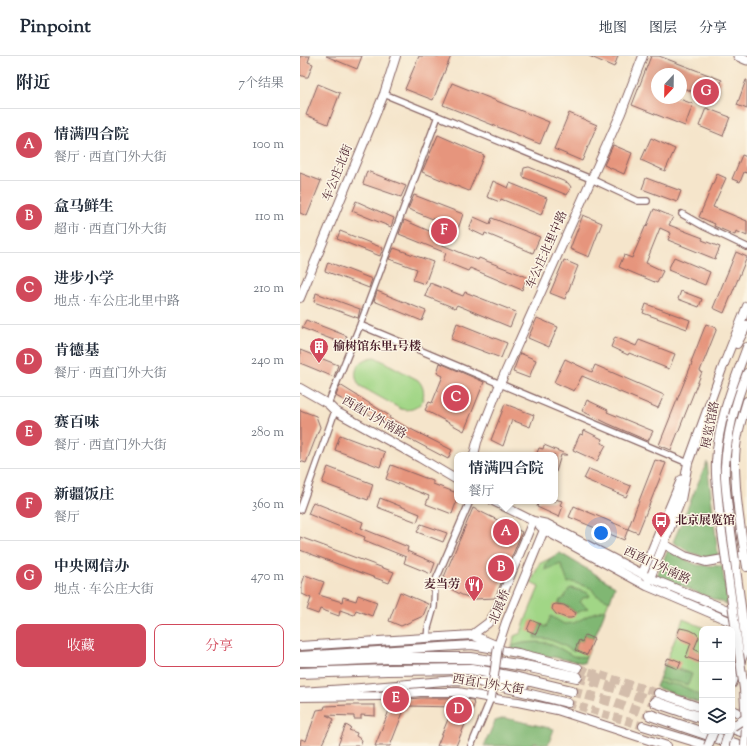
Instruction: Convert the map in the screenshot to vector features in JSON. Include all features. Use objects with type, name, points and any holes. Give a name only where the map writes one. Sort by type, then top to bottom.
[{"type":"highway","name":"西直门外大街","points":[[300,661],[390,658],[471,658],[578,672]]},
{"type":"highway","name":"西直门外大街","points":[[300,673],[471,669],[518,678],[572,691]]},
{"type":"highway","points":[[482,682],[549,685]]},
{"type":"highway","points":[[656,697],[699,717]]},
{"type":"highway","points":[[650,715],[741,746]]},
{"type":"highway","points":[[735,729],[747,733]]},
{"type":"main road","points":[[738,56],[747,60]]},
{"type":"street","name":"车公庄北街","points":[[300,298],[384,94],[396,56]]},
{"type":"street","name":"车公庄北里中路","points":[[475,452],[477,442],[500,384],[621,113],[643,56]]},
{"type":"street","points":[[384,94],[638,201],[647,201]]},
{"type":"street","points":[[328,404],[360,325],[438,116]]},
{"type":"street","points":[[682,214],[747,247]]},
{"type":"street","name":"展览馆路","points":[[642,574],[688,463],[747,306]]},
{"type":"street","points":[[360,325],[688,463]]},
{"type":"street","points":[[722,370],[747,325]]},
{"type":"street","name":"展览馆路","points":[[723,510],[716,462],[721,423],[731,388],[747,347]]},
{"type":"street","name":"展览馆路","points":[[723,510],[724,467],[729,432],[739,392],[747,373]]},
{"type":"street","name":"西直门外南路","points":[[300,388],[328,404],[335,411],[454,478]]},
{"type":"street","points":[[747,401],[738,432],[735,460],[738,507],[747,567]]},
{"type":"street","points":[[300,510],[335,411]]},
{"type":"street","name":"展览馆路","points":[[648,582],[681,500],[688,463]]},
{"type":"street","points":[[427,638],[428,628],[434,607],[435,582],[469,504]]},
{"type":"street","points":[[499,504],[546,527]]},
{"type":"street","points":[[738,507],[747,535]]},
{"type":"street","points":[[723,510],[747,651]]},
{"type":"street","points":[[723,510],[744,689],[746,724],[745,746]]},
{"type":"street","points":[[472,635],[488,623],[495,613],[533,521]]},
{"type":"street","name":"西直门外南路","points":[[546,527],[642,574],[648,582],[747,618]]},
{"type":"street","name":"西直门外南路","points":[[546,527],[648,582],[747,628]]},
{"type":"street","name":"北展桥","points":[[491,698],[498,646],[506,622],[546,527]]},
{"type":"street","points":[[664,544],[685,556],[706,562],[745,556]]},
{"type":"street","points":[[300,646],[472,635],[498,646]]},
{"type":"street","name":"西直门外大街","points":[[300,656],[472,645],[518,653],[578,672]]},
{"type":"street","points":[[735,676],[747,645]]},
{"type":"street","name":"西直门外大街","points":[[300,697],[361,688],[456,680],[482,682],[568,703]]},
{"type":"street","points":[[747,680],[741,696],[742,705],[747,716]]},
{"type":"street","name":"西直门外大街","points":[[300,697],[380,696],[420,692],[458,692],[557,710],[666,746]]},
{"type":"street","points":[[656,697],[699,707]]},
{"type":"street","points":[[472,746],[491,698]]},
{"type":"street","points":[[735,711],[747,716]]},
{"type":"street","points":[[735,726],[747,716]]},
{"type":"street","points":[[735,720],[747,724]]},
{"type":"street","points":[[643,726],[708,746],[713,734]]},
{"type":"street","points":[[725,746],[728,734]]},
{"type":"green space","points":[[375,357],[418,380],[424,391],[422,402],[418,406],[414,409],[401,409],[360,386],[356,376],[357,367],[364,360]]},
{"type":"green space","points":[[707,462],[718,555],[708,558],[689,552],[673,542]]},
{"type":"green space","points":[[668,550],[697,565],[722,566],[728,605],[657,576]]},
{"type":"green space","points":[[560,553],[615,586],[584,663],[512,649],[514,636],[521,633],[539,587],[531,583],[539,564]]},
{"type":"green space","points":[[560,553],[615,586],[610,601],[596,595],[591,588],[572,582],[568,583],[561,564],[545,570],[550,559]]},
{"type":"green space","points":[[572,588],[588,593],[590,596],[583,598],[580,602],[588,608],[576,613],[569,607],[559,604],[559,601],[564,598],[569,589]]},
{"type":"green space","points":[[605,609],[594,639],[585,635],[582,642],[578,641],[574,652],[563,645],[548,639],[534,638],[540,624],[546,627],[551,616],[564,624],[574,623],[591,614]]},
{"type":"green space","points":[[683,619],[700,626],[699,703],[656,687]]},
{"type":"green space","points":[[523,643],[547,643],[573,656],[586,657],[584,663],[512,649],[512,646]]},
{"type":"green space","points":[[665,664],[692,674],[688,685],[659,679]]},
{"type":"green space","points":[[658,682],[687,688],[699,695],[699,703],[656,687]]},
{"type":"green space","points":[[505,718],[554,729],[548,745],[535,743],[528,746],[484,746],[495,721]]},
{"type":"building","points":[[300,56],[310,56],[308,62],[313,64],[308,77],[300,75]]},
{"type":"building","points":[[326,56],[362,56],[357,69]]},
{"type":"building","points":[[419,56],[451,56],[433,100],[405,89]]},
{"type":"building","points":[[589,56],[618,56],[614,67]]},
{"type":"building","points":[[651,56],[659,56],[722,80],[714,100],[687,89],[687,68],[651,68],[651,104],[687,104],[687,102],[693,104],[685,126],[632,105]]},
{"type":"building","points":[[747,80],[747,109],[737,105]]},
{"type":"building","points":[[452,83],[549,122],[540,144],[443,105]]},
{"type":"building","points":[[318,84],[340,93],[328,124],[306,115]]},
{"type":"building","points":[[706,108],[730,117],[723,136],[699,126]]},
{"type":"building","points":[[569,113],[597,125],[582,161],[554,149]]},
{"type":"building","points":[[438,135],[484,155],[469,191],[422,172]]},
{"type":"building","points":[[651,138],[675,149],[665,171],[641,160]]},
{"type":"building","points":[[613,145],[632,153],[624,174],[604,165]]},
{"type":"building","points":[[742,155],[747,157],[747,173],[744,172],[740,182],[732,179]]},
{"type":"building","points":[[529,167],[568,183],[571,187],[567,195],[523,177],[524,168]]},
{"type":"building","points":[[367,171],[406,186],[401,197],[363,184]]},
{"type":"building","points":[[300,173],[321,181],[307,216],[300,213]]},
{"type":"building","points":[[717,174],[726,178],[713,207],[747,221],[747,236],[736,231],[735,235],[714,226],[715,224],[699,217]]},
{"type":"building","points":[[646,178],[681,191],[677,202],[642,189]]},
{"type":"building","points":[[493,181],[508,188],[510,183],[547,198],[541,215],[501,199],[500,202],[487,197]]},
{"type":"building","points":[[414,195],[463,214],[458,229],[408,209]]},
{"type":"building","points":[[356,201],[394,218],[391,227],[352,211]]},
{"type":"building","points":[[654,209],[673,217],[669,225],[703,238],[702,240],[720,247],[715,259],[668,240],[671,233],[660,228],[646,263],[663,271],[657,283],[619,267],[624,255],[632,258]]},
{"type":"building","points":[[583,215],[602,223],[589,257],[570,249]]},
{"type":"building","points":[[474,217],[490,224],[492,218],[540,237],[533,253],[485,233],[484,236],[469,229]]},
{"type":"building","points":[[404,220],[443,237],[440,244],[478,260],[479,258],[527,277],[522,290],[470,268],[468,271],[443,261],[446,253],[399,234]]},
{"type":"building","points":[[340,231],[383,248],[380,256],[337,239]]},
{"type":"building","points":[[394,248],[433,262],[425,284],[413,280],[417,269],[389,259]]},
{"type":"building","points":[[736,252],[747,257],[724,313],[713,308]]},
{"type":"building","points":[[674,257],[710,272],[705,285],[668,270]]},
{"type":"building","points":[[564,260],[578,266],[565,299],[550,293]]},
{"type":"building","points":[[328,262],[372,279],[369,288],[325,271]]},
{"type":"building","points":[[430,283],[463,296],[465,292],[516,312],[510,327],[457,305],[455,308],[425,296]]},
{"type":"building","points":[[377,291],[426,311],[422,321],[374,301]]},
{"type":"building","points":[[681,291],[702,299],[699,307],[678,299]]},
{"type":"building","points":[[316,293],[360,309],[358,318],[314,302]]},
{"type":"building","points":[[646,304],[690,320],[687,329],[643,313]]},
{"type":"building","points":[[537,318],[558,327],[549,347],[528,338]]},
{"type":"building","points":[[306,320],[347,336],[344,344],[302,328]]},
{"type":"building","points":[[457,323],[507,343],[501,358],[451,339]]},
{"type":"building","points":[[706,324],[717,328],[700,371],[702,372],[671,450],[659,445]]},
{"type":"building","points":[[615,337],[636,346],[639,340],[675,354],[669,369],[629,353],[628,355],[611,347]]},
{"type":"building","name":"榆树馆东里1号楼","points":[[300,350],[338,365],[334,377],[300,363]]},
{"type":"building","points":[[520,353],[536,360],[529,378],[513,372]]},
{"type":"building","points":[[565,359],[592,372],[595,365],[664,395],[658,408],[582,376],[574,391],[554,382]]},
{"type":"building","points":[[440,363],[484,382],[464,431],[425,410],[429,402],[432,403],[443,376],[437,373]]},
{"type":"building","points":[[340,385],[390,416],[389,418],[452,450],[448,459],[393,430],[394,428],[336,396]]},
{"type":"building","points":[[587,400],[608,410],[607,412],[653,431],[648,441],[582,411]]},
{"type":"building","points":[[505,404],[534,415],[530,427],[512,420],[503,446],[491,440]]},
{"type":"building","points":[[300,410],[316,416],[320,427],[306,463],[300,461]]},
{"type":"building","points":[[584,430],[602,439],[601,443],[606,445],[597,461],[573,450],[580,434],[583,435]]},
{"type":"building","points":[[340,435],[385,452],[380,467],[335,450]]},
{"type":"building","points":[[544,445],[568,455],[561,455],[558,465],[558,452],[537,452],[539,448],[543,449]]},
{"type":"building","points":[[655,460],[666,463],[638,533],[628,529]]},
{"type":"building","points":[[391,465],[433,481],[433,484],[454,492],[454,504],[456,504],[452,514],[426,504],[429,496],[386,479]]},
{"type":"building","points":[[328,467],[373,484],[368,500],[322,483]]},
{"type":"building","points":[[589,469],[631,486],[626,497],[584,479]]},
{"type":"building","points":[[380,498],[420,514],[417,522],[377,507]]},
{"type":"building","points":[[558,500],[562,501],[560,505],[563,506],[559,517],[537,507],[538,504],[558,504]]},
{"type":"building","points":[[313,502],[363,522],[361,528],[408,547],[407,551],[435,563],[431,574],[404,563],[406,557],[364,540],[365,537],[308,514]]},
{"type":"building","points":[[574,506],[628,529],[624,540],[569,517]]},
{"type":"building","points":[[473,508],[522,532],[495,598],[475,599],[462,595],[441,584]]},
{"type":"building","points":[[421,524],[447,533],[443,542],[417,532]]},
{"type":"building","points":[[300,537],[394,572],[389,583],[300,550]]},
{"type":"building","points":[[305,575],[324,582],[319,595],[342,602],[343,597],[356,601],[358,595],[377,602],[372,616],[356,610],[354,615],[340,610],[339,616],[320,609],[318,614],[307,610],[311,598],[302,594],[302,584]]},
{"type":"building","points":[[400,592],[428,604],[423,616],[401,626],[389,621]]},
{"type":"building","points":[[553,605],[564,605],[576,613],[574,617],[566,618],[556,614],[552,609]]},
{"type":"building","points":[[531,620],[540,624],[536,634],[527,630]]},
{"type":"building","points":[[680,628],[696,633],[699,637],[694,649],[699,652],[699,662],[686,657],[691,643],[681,639],[677,635]]},
{"type":"building","points":[[585,635],[594,639],[587,655],[575,650],[579,640],[582,642]]},
{"type":"building","points":[[668,658],[681,662],[678,669],[665,664]]},
{"type":"building","points":[[420,698],[454,698],[473,700],[474,706],[456,746],[437,746],[453,707],[409,706],[406,711],[404,710],[390,746],[375,746],[390,708],[393,709],[398,700]]},
{"type":"building","points":[[375,705],[375,716],[361,715],[361,719],[354,719],[354,716],[326,715],[334,719],[321,746],[300,746],[301,739],[306,741],[317,710],[324,709],[325,706]]},
{"type":"building","points":[[346,725],[351,728],[349,730],[357,733],[356,736],[362,740],[360,746],[338,745]]},
{"type":"tunnel","points":[[578,668],[658,693]]},
{"type":"tunnel","points":[[578,668],[602,680]]},
{"type":"tunnel","points":[[577,677],[655,702]]},
{"type":"tunnel","points":[[572,691],[613,702],[650,715]]},
{"type":"tunnel","points":[[568,703],[643,726]]},
{"type":"place","name":"中央网信办","points":[[706,92]]},
{"type":"place","name":"新疆饭庄","points":[[444,231]]},
{"type":"place","name":"榆树馆东里1号楼","points":[[319,364]]},
{"type":"place","name":"进步小学","points":[[456,398]]},
{"type":"place","name":"情满四合院","points":[[506,532]]},
{"type":"place","name":"北京展览馆","points":[[661,538]]},
{"type":"place","name":"盒马鲜生","points":[[501,568]]},
{"type":"place","name":"麦当劳","points":[[474,602]]},
{"type":"place","name":"赛百味","points":[[396,699]]},
{"type":"place","name":"肯德基","points":[[459,710]]}]
